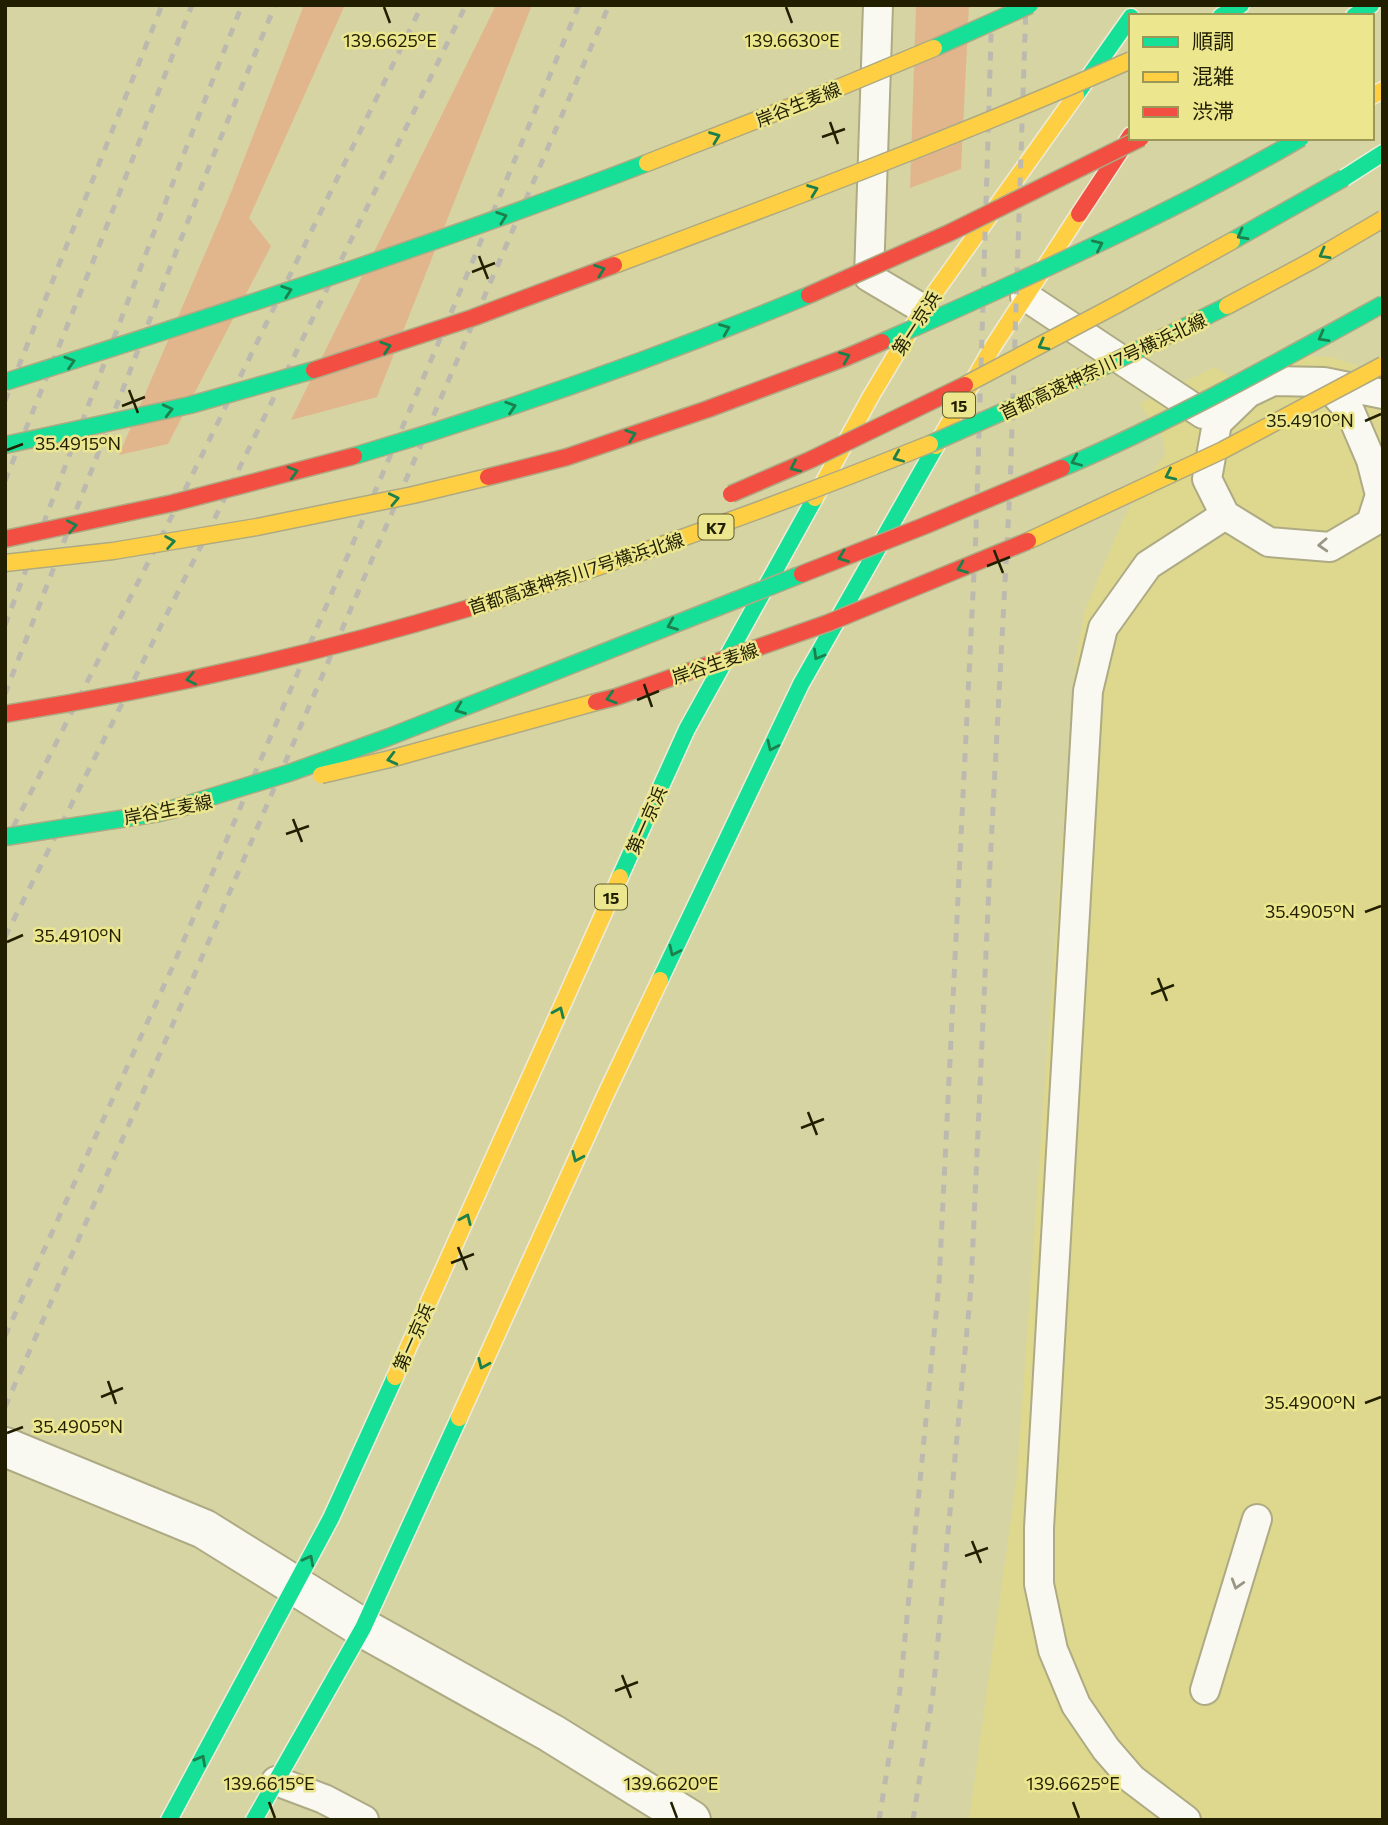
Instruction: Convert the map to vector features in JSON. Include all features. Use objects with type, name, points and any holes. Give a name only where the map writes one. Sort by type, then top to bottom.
[{"type":"main road","name":"岸谷生麦線","points":[[5,382],[160,334],[396,254],[630,170],[893,65],[1030,5]]},
{"type":"main road","points":[[1225,14],[1241,5]]},
{"type":"main road","name":"第一京浜","points":[[169,1820],[337,1505],[687,729],[871,396],[923,309],[1129,20]]},
{"type":"main road","points":[[5,445],[249,390],[420,336],[912,152],[1037,102],[1129,61]]},
{"type":"main road","name":"15","points":[[254,1820],[363,1628],[605,1096],[801,684],[992,348],[1129,138]]},
{"type":"main road","points":[[5,538],[79,525],[242,487],[396,443],[564,390],[726,329],[882,264],[1024,198],[1137,140]]},
{"type":"main road","points":[[5,563],[113,551],[257,527],[414,495],[567,457],[708,409],[847,357],[1130,229],[1298,140]]},
{"type":"main road","points":[[723,498],[786,472],[937,401],[1089,321],[1345,178],[1383,153]]},
{"type":"main road","name":"首都高速神奈川7号横浜北線","points":[[5,714],[229,672],[396,629],[551,584],[704,532],[868,470],[1026,404],[1192,326],[1383,219]]},
{"type":"main road","points":[[159,813],[289,773],[389,737],[924,526],[1092,455],[1256,374],[1383,304]]},
{"type":"main road","name":"岸谷生麦線","points":[[5,837],[159,813],[390,760],[616,697],[828,624],[1035,538],[1223,450],[1383,365]]},
{"type":"main road","points":[[229,672],[538,570]]},
{"type":"street","points":[[5,1447],[204,1529],[363,1628],[551,1733],[691,1820]]},
{"type":"lane","points":[[878,5],[869,277],[923,309]]},
{"type":"lane","points":[[1025,296],[1217,423]]},
{"type":"lane","points":[[1324,382],[1350,411],[1371,460],[1380,495],[1377,519],[1329,547],[1269,542],[1225,515],[1207,479],[1217,423],[1248,393],[1273,381],[1324,382],[1383,394]]},
{"type":"lane","points":[[1186,1820],[1132,1779],[1106,1749],[1076,1705],[1053,1650],[1039,1584],[1039,1528],[1088,691],[1103,628],[1147,565],[1225,515]]},
{"type":"lane","points":[[1205,1690],[1257,1519]]},
{"type":"lane","points":[[275,1781],[324,1799],[364,1820]]},
{"type":"shaded area","points":[[304,5],[345,5],[249,218],[271,246],[168,444],[119,455],[228,200]]},
{"type":"shaded area","points":[[496,5],[532,5],[377,397],[291,420]]},
{"type":"shaded area","points":[[916,5],[969,5],[961,169],[910,188]]},
{"type":"shaded area","points":[[1304,356],[1331,357],[1383,374],[1383,1820],[969,1820],[1017,1476],[1072,704],[1076,658],[1085,610],[1122,522],[1142,484],[1165,456],[1164,440],[1140,404],[1215,367],[1232,379]]},
{"type":"railway","points":[[5,401],[162,5]]},
{"type":"railway","points":[[5,481],[192,5]]},
{"type":"railway","points":[[5,625],[242,5]]},
{"type":"railway","points":[[5,694],[212,159],[275,5]]},
{"type":"railway","points":[[5,843],[179,502],[422,5]]},
{"type":"railway","points":[[5,937],[212,524],[466,5]]},
{"type":"railway","points":[[5,1336],[172,968],[579,5]]},
{"type":"railway","points":[[5,1407],[193,978],[609,5]]},
{"type":"railway","points":[[879,1820],[900,1690],[939,1283],[976,532],[992,5]]},
{"type":"railway","points":[[913,1820],[933,1693],[971,1287],[1010,488],[1026,5]]},
{"type":"traffic: fast","points":[[934,48],[1030,5]]},
{"type":"traffic: fast","points":[[1225,14],[1241,5]]},
{"type":"traffic: fast","points":[[1357,14],[1371,5]]},
{"type":"traffic: fast","points":[[1076,95],[1129,20]]},
{"type":"traffic: fast","points":[[882,342],[1116,235],[1298,140]]},
{"type":"traffic: fast","points":[[1344,178],[1383,153]]},
{"type":"traffic: fast","points":[[5,382],[328,277],[647,163]]},
{"type":"traffic: fast","points":[[1232,241],[1344,178]]},
{"type":"traffic: fast","points":[[354,456],[584,382],[809,295]]},
{"type":"traffic: fast","points":[[1062,468],[1185,411],[1383,304]]},
{"type":"traffic: fast","points":[[930,444],[1095,371],[1227,306]]},
{"type":"traffic: fast","points":[[5,445],[190,405],[314,370]]},
{"type":"traffic: fast","points":[[660,980],[801,684],[936,446]]},
{"type":"traffic: fast","points":[[620,877],[687,729],[815,498]]},
{"type":"traffic: fast","points":[[159,813],[289,773],[389,737],[802,574]]},
{"type":"traffic: fast","points":[[5,837],[159,813],[191,805]]},
{"type":"traffic: fast","points":[[169,1820],[331,1518],[395,1377]]},
{"type":"traffic: fast","points":[[254,1820],[363,1628],[459,1418]]},
{"type":"traffic: slow","points":[[647,163],[934,48]]},
{"type":"traffic: slow","points":[[614,265],[939,141],[1129,61]]},
{"type":"traffic: slow","points":[[1374,95],[1383,90]]},
{"type":"traffic: slow","points":[[815,498],[923,309],[1076,95]]},
{"type":"traffic: slow","points":[[936,446],[992,348],[1079,214]]},
{"type":"traffic: slow","points":[[1227,306],[1383,219]]},
{"type":"traffic: slow","points":[[965,385],[1232,241]]},
{"type":"traffic: slow","points":[[1028,541],[1223,450],[1383,365]]},
{"type":"traffic: slow","points":[[469,608],[701,531],[930,444]]},
{"type":"traffic: slow","points":[[5,563],[113,551],[257,527],[488,477]]},
{"type":"traffic: slow","points":[[321,775],[390,759],[596,702]]},
{"type":"traffic: slow","points":[[395,1377],[620,877]]},
{"type":"traffic: slow","points":[[459,1418],[660,980]]},
{"type":"traffic: jam","points":[[1079,214],[1129,138]]},
{"type":"traffic: jam","points":[[809,295],[949,233],[1137,140]]},
{"type":"traffic: jam","points":[[314,370],[472,318],[614,265]]},
{"type":"traffic: jam","points":[[488,477],[567,457],[708,409],[882,342]]},
{"type":"traffic: jam","points":[[731,494],[810,460],[965,385]]},
{"type":"traffic: jam","points":[[5,539],[173,503],[354,456]]},
{"type":"traffic: jam","points":[[802,574],[1062,468]]},
{"type":"traffic: jam","points":[[596,702],[828,623],[1028,541]]},
{"type":"traffic: jam","points":[[5,714],[238,669],[469,608]]}]
